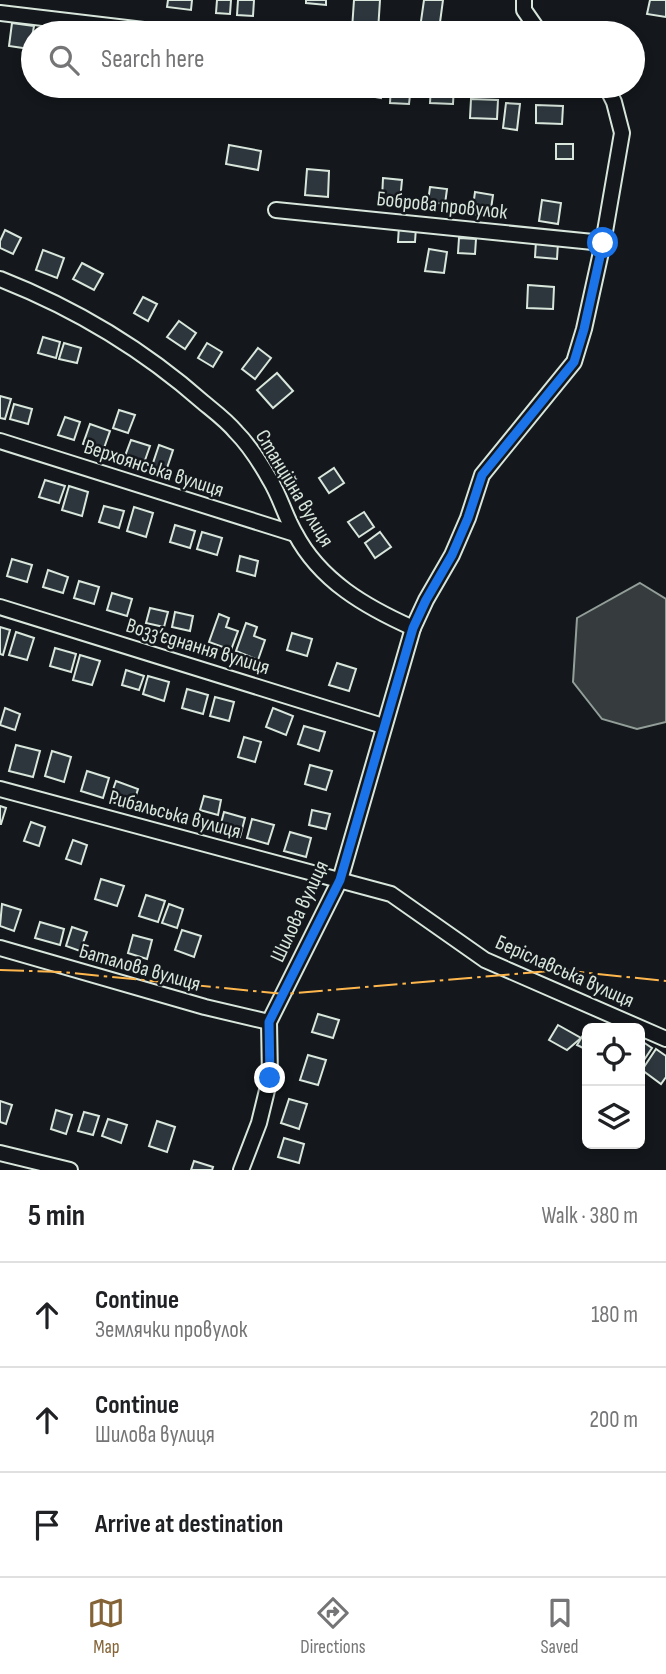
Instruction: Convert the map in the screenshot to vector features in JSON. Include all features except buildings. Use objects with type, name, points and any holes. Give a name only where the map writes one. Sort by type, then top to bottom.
[{"type":"street","points":[[524,0],[524,10],[532,21]]},
{"type":"street","points":[[0,13],[68,21]]},
{"type":"street","name":"Шилова вулиця","points":[[241,1170],[260,1123],[270,1078],[269,1022],[340,880],[413,628],[452,555],[482,475],[574,362],[603,243],[622,133],[612,98]]},
{"type":"street","name":"Боброва провулок","points":[[276,210],[603,243]]},
{"type":"street","name":"Станційна вулиця","points":[[0,279],[38,294],[98,325],[184,385],[236,432],[271,481],[295,534],[312,559],[335,583],[374,610],[413,628]]},
{"type":"street","name":"Верхоянська вулиця","points":[[0,441],[295,534]]},
{"type":"street","name":"Возз’єднання вулиця","points":[[0,607],[383,726]]},
{"type":"street","name":"Рибальська вулиця","points":[[0,789],[340,880]]},
{"type":"street","name":"Беріславська вулиця","points":[[340,880],[391,894],[485,960],[666,1039]]},
{"type":"street","name":"Баталова вулиця","points":[[0,948],[205,1007],[269,1022]]},
{"type":"street","points":[[0,1153],[70,1170]]},
{"type":"shaded area","points":[[640,583],[666,599],[666,722],[637,729],[602,719],[573,682],[577,618]]},
{"type":"power","points":[[0,970],[62,972],[284,994],[560,970],[666,981]]},
{"type":"route","points":[[270,1078],[269,1022],[340,880],[413,628],[452,555],[482,475],[574,362],[603,243]]}]
